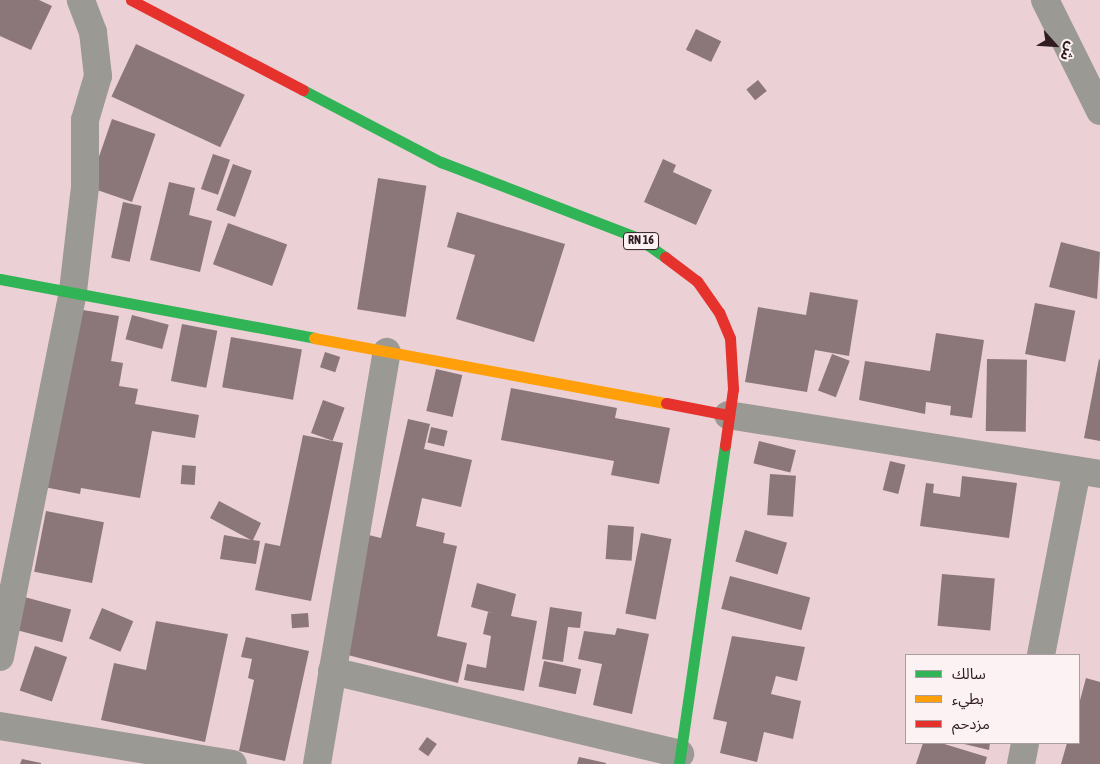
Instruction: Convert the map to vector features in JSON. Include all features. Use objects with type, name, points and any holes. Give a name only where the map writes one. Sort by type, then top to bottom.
[{"type":"main road","name":"RN 16","points":[[131,0],[441,162],[638,238],[697,281],[719,312],[730,338],[732,389],[680,759]]},
{"type":"main road","points":[[0,280],[73,291],[728,415]]},
{"type":"street","points":[[0,657],[6,583],[73,291],[85,187],[85,120],[98,76],[93,32],[80,0]]},
{"type":"street","points":[[1045,0],[1100,111]]},
{"type":"street","points":[[317,764],[388,352]]},
{"type":"street","points":[[728,415],[1088,472],[1041,654]]},
{"type":"street","points":[[332,671],[680,759]]},
{"type":"street","points":[[0,726],[232,764]]},
{"type":"street","points":[[1020,764],[1025,744]]},
{"type":"building","points":[[0,0],[39,0],[52,6],[31,50],[0,36]]},
{"type":"building","points":[[696,29],[721,41],[711,62],[686,50]]},
{"type":"building","points":[[136,44],[245,95],[220,147],[111,97]]},
{"type":"building","points":[[758,80],[767,91],[755,100],[746,89]]},
{"type":"building","points":[[112,119],[155,134],[132,202],[89,187]]},
{"type":"building","points":[[213,154],[230,160],[218,195],[201,189]]},
{"type":"building","points":[[663,159],[676,165],[673,172],[712,190],[696,225],[644,202]]},
{"type":"building","points":[[233,164],[252,171],[235,217],[216,210]]},
{"type":"building","points":[[378,178],[426,186],[406,317],[357,309]]},
{"type":"building","points":[[169,182],[195,188],[189,215],[212,221],[200,272],[150,260]]},
{"type":"building","points":[[123,202],[142,206],[130,262],[111,258]]},
{"type":"building","points":[[457,212],[565,244],[534,342],[456,319],[475,255],[447,247]]},
{"type":"building","points":[[228,223],[287,245],[272,286],[213,264]]},
{"type":"building","points":[[1061,242],[1100,252],[1097,299],[1049,287]]},
{"type":"building","points":[[810,292],[858,300],[849,356],[815,350],[807,392],[745,382],[758,307],[806,315]]},
{"type":"building","points":[[1035,303],[1075,311],[1065,362],[1025,354]]},
{"type":"building","points":[[77,309],[119,316],[111,361],[123,363],[119,386],[138,389],[135,404],[199,415],[195,438],[152,431],[140,498],[81,488],[80,494],[44,487]]},
{"type":"building","points":[[132,315],[169,325],[162,349],[126,339]]},
{"type":"building","points":[[182,324],[217,331],[206,388],[171,381]]},
{"type":"building","points":[[936,333],[984,340],[972,418],[950,415],[951,406],[926,402],[925,414],[859,400],[865,361],[930,371]]},
{"type":"building","points":[[231,337],[302,350],[293,400],[222,387]]},
{"type":"building","points":[[325,352],[340,357],[335,372],[320,367]]},
{"type":"building","points":[[832,354],[850,361],[836,397],[818,390]]},
{"type":"building","points":[[987,359],[1027,360],[1026,432],[986,431]]},
{"type":"building","points":[[1100,360],[1100,441],[1084,438]]},
{"type":"building","points":[[436,369],[462,375],[453,417],[426,411]]},
{"type":"building","points":[[511,388],[617,408],[615,418],[670,428],[659,484],[611,475],[614,461],[501,440]]},
{"type":"building","points":[[323,400],[345,408],[333,441],[311,433]]},
{"type":"building","points":[[408,419],[430,424],[424,449],[472,460],[461,507],[422,498],[416,526],[445,533],[443,543],[457,546],[437,636],[467,643],[458,683],[324,649],[352,531],[381,538]]},
{"type":"building","points":[[431,427],[448,431],[444,446],[427,443]]},
{"type":"building","points":[[303,435],[343,443],[311,601],[255,590],[265,543],[280,546]]},
{"type":"building","points":[[759,441],[796,450],[790,473],[753,463]]},
{"type":"building","points":[[890,461],[906,465],[898,494],[883,490]]},
{"type":"building","points":[[182,465],[196,466],[195,485],[181,484]]},
{"type":"building","points":[[770,474],[796,476],[793,517],[767,515]]},
{"type":"building","points":[[962,476],[1017,483],[1009,538],[920,526],[926,483],[934,484],[933,493],[960,497]]},
{"type":"building","points":[[219,501],[261,523],[253,540],[260,541],[256,564],[220,559],[224,535],[251,540],[210,518]]},
{"type":"building","points":[[46,511],[104,522],[92,583],[34,572]]},
{"type":"building","points":[[608,525],[634,527],[632,561],[606,559]]},
{"type":"building","points":[[745,530],[787,543],[777,574],[735,562]]},
{"type":"building","points":[[641,533],[671,539],[656,619],[625,613]]},
{"type":"building","points":[[942,574],[995,579],[990,630],[937,626]]},
{"type":"building","points":[[730,576],[810,597],[801,630],[721,609]]},
{"type":"building","points":[[477,583],[516,594],[511,616],[537,621],[524,691],[464,680],[467,664],[486,668],[491,636],[483,634],[488,612],[493,613],[471,607]]},
{"type":"building","points":[[17,595],[71,609],[62,642],[8,628]]},
{"type":"building","points":[[550,607],[582,612],[580,628],[568,627],[563,662],[542,659]]},
{"type":"building","points":[[102,608],[133,621],[120,652],[89,638]]},
{"type":"building","points":[[308,613],[309,627],[292,628],[291,614]]},
{"type":"building","points":[[156,621],[228,634],[205,742],[101,720],[114,663],[146,670]]},
{"type":"building","points":[[617,628],[649,634],[632,714],[593,705],[602,664],[578,659],[584,631],[615,635]]},
{"type":"building","points":[[732,636],[805,647],[797,681],[776,676],[771,694],[801,701],[793,739],[764,732],[757,762],[720,753],[727,722],[713,719]]},
{"type":"building","points":[[246,637],[309,651],[285,761],[239,751],[254,680],[248,678],[252,659],[241,657]]},
{"type":"building","points":[[35,646],[67,657],[52,702],[20,690]]},
{"type":"building","points":[[544,661],[581,669],[576,694],[539,686]]},
{"type":"building","points":[[1086,678],[1100,682],[1100,764],[1061,764],[1067,744],[1080,744],[1080,700]]},
{"type":"building","points":[[427,737],[437,744],[428,756],[418,749]]},
{"type":"building","points":[[923,744],[944,744],[987,757],[985,764],[916,764]]},
{"type":"building","points":[[964,744],[990,744],[989,750]]},
{"type":"building","points":[[579,757],[606,763],[606,764],[577,764]]},
{"type":"building","points":[[22,759],[41,763],[41,764],[20,764]]},
{"type":"traffic: fast","points":[[303,90],[441,162],[638,238],[665,257]]},
{"type":"traffic: fast","points":[[0,279],[314,338]]},
{"type":"traffic: fast","points":[[679,764],[725,445]]},
{"type":"traffic: slow","points":[[314,338],[666,403]]},
{"type":"traffic: jam","points":[[131,0],[303,90]]},
{"type":"traffic: jam","points":[[665,257],[697,281],[719,312],[730,338],[733,389],[725,445]]},
{"type":"traffic: jam","points":[[666,403],[728,415]]}]
